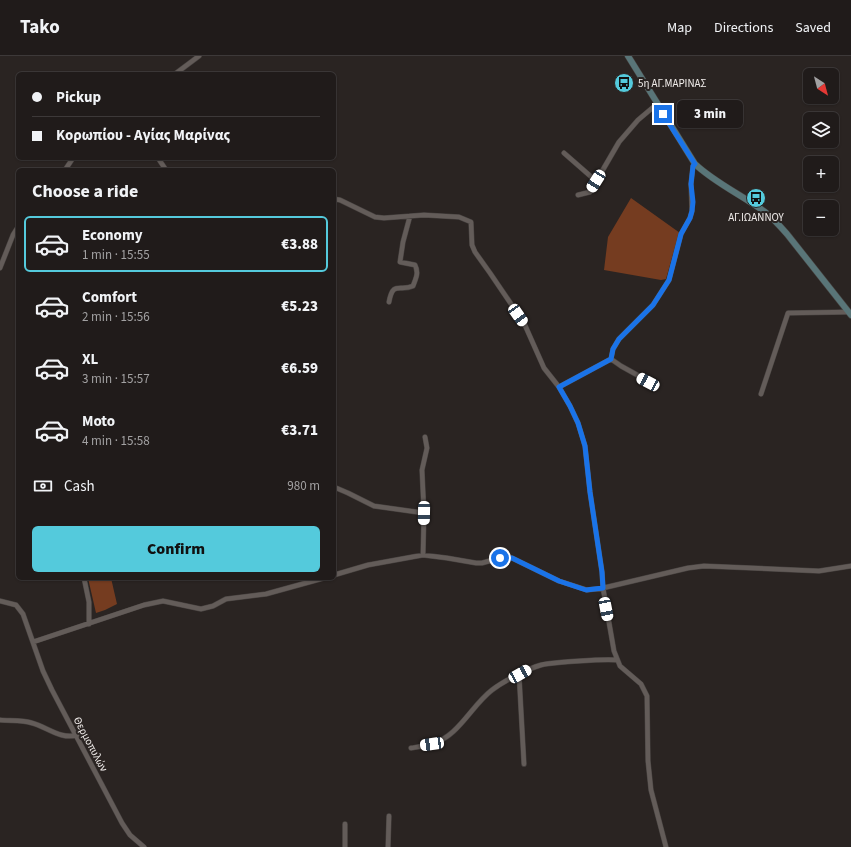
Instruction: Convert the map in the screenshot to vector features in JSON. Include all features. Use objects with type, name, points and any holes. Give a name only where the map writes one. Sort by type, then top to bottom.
[{"type":"main road","points":[[628,56],[695,164],[705,173],[765,212],[775,221],[850,314]]},
{"type":"street","points":[[178,72],[199,56]]},
{"type":"street","points":[[578,195],[590,192],[619,142],[638,120],[657,104]]},
{"type":"street","points":[[564,153],[596,181]]},
{"type":"street","points":[[611,359],[613,349],[619,339],[653,305],[669,280],[681,234],[690,218],[692,211],[693,202],[691,184],[693,166],[695,164]]},
{"type":"street","points":[[336,199],[375,217],[458,217],[471,222],[472,245],[475,252],[524,323],[544,368],[559,387],[570,406],[578,423],[585,446],[603,588],[614,651],[617,660],[624,671],[641,684],[647,696],[648,761],[651,790],[666,847]]},
{"type":"street","points":[[389,302],[393,290],[413,286],[417,276],[417,269],[415,265],[400,262],[402,242],[410,216]]},
{"type":"street","points":[[0,268],[16,230]]},
{"type":"street","points":[[761,394],[788,312],[850,314]]},
{"type":"street","points":[[611,359],[657,386]]},
{"type":"street","points":[[559,387],[611,359]]},
{"type":"street","points":[[423,556],[424,513],[422,470],[427,448],[425,437]]},
{"type":"street","points":[[336,488],[374,506],[424,513]]},
{"type":"street","points":[[336,574],[368,565],[423,556],[476,563],[482,563],[500,558],[512,558],[559,581],[586,590],[603,588],[688,568],[704,566],[818,571],[851,566]]},
{"type":"street","points":[[84,580],[89,602],[89,624]]},
{"type":"street","points":[[33,642],[144,605],[163,601],[201,608],[213,606],[226,599],[266,594],[317,580]]},
{"type":"street","name":"Θερμοπυλών","points":[[0,601],[16,605],[20,609],[43,671],[52,690],[122,823],[130,834],[144,847]]},
{"type":"street","points":[[411,748],[432,744],[444,737],[464,721],[492,690],[529,669],[542,665],[594,659],[617,660]]},
{"type":"street","points":[[520,674],[524,764]]},
{"type":"street","points":[[0,720],[31,723],[64,737],[77,735]]},
{"type":"street","points":[[388,847],[389,816]]},
{"type":"street","points":[[344,847],[345,824]]},
{"type":"shaded area","points":[[631,198],[680,233],[666,279],[661,280],[604,270],[608,237]]},
{"type":"shaded area","points":[[88,580],[111,580],[117,604],[96,613]]},
{"type":"place","name":"5η ΑΓ.ΜΑΡΙΝΑΣ","points":[[624,83]]},
{"type":"place","name":"ΑΓ.ΙΩΑΝΝΟΥ","points":[[756,198]]},
{"type":"route","points":[[500,558],[512,558],[559,581],[586,590],[603,588],[585,446],[578,423],[559,387],[611,359],[613,349],[619,339],[653,305],[669,280],[681,234],[690,218],[692,211],[693,202],[691,184],[693,166],[695,164],[663,114]]}]
